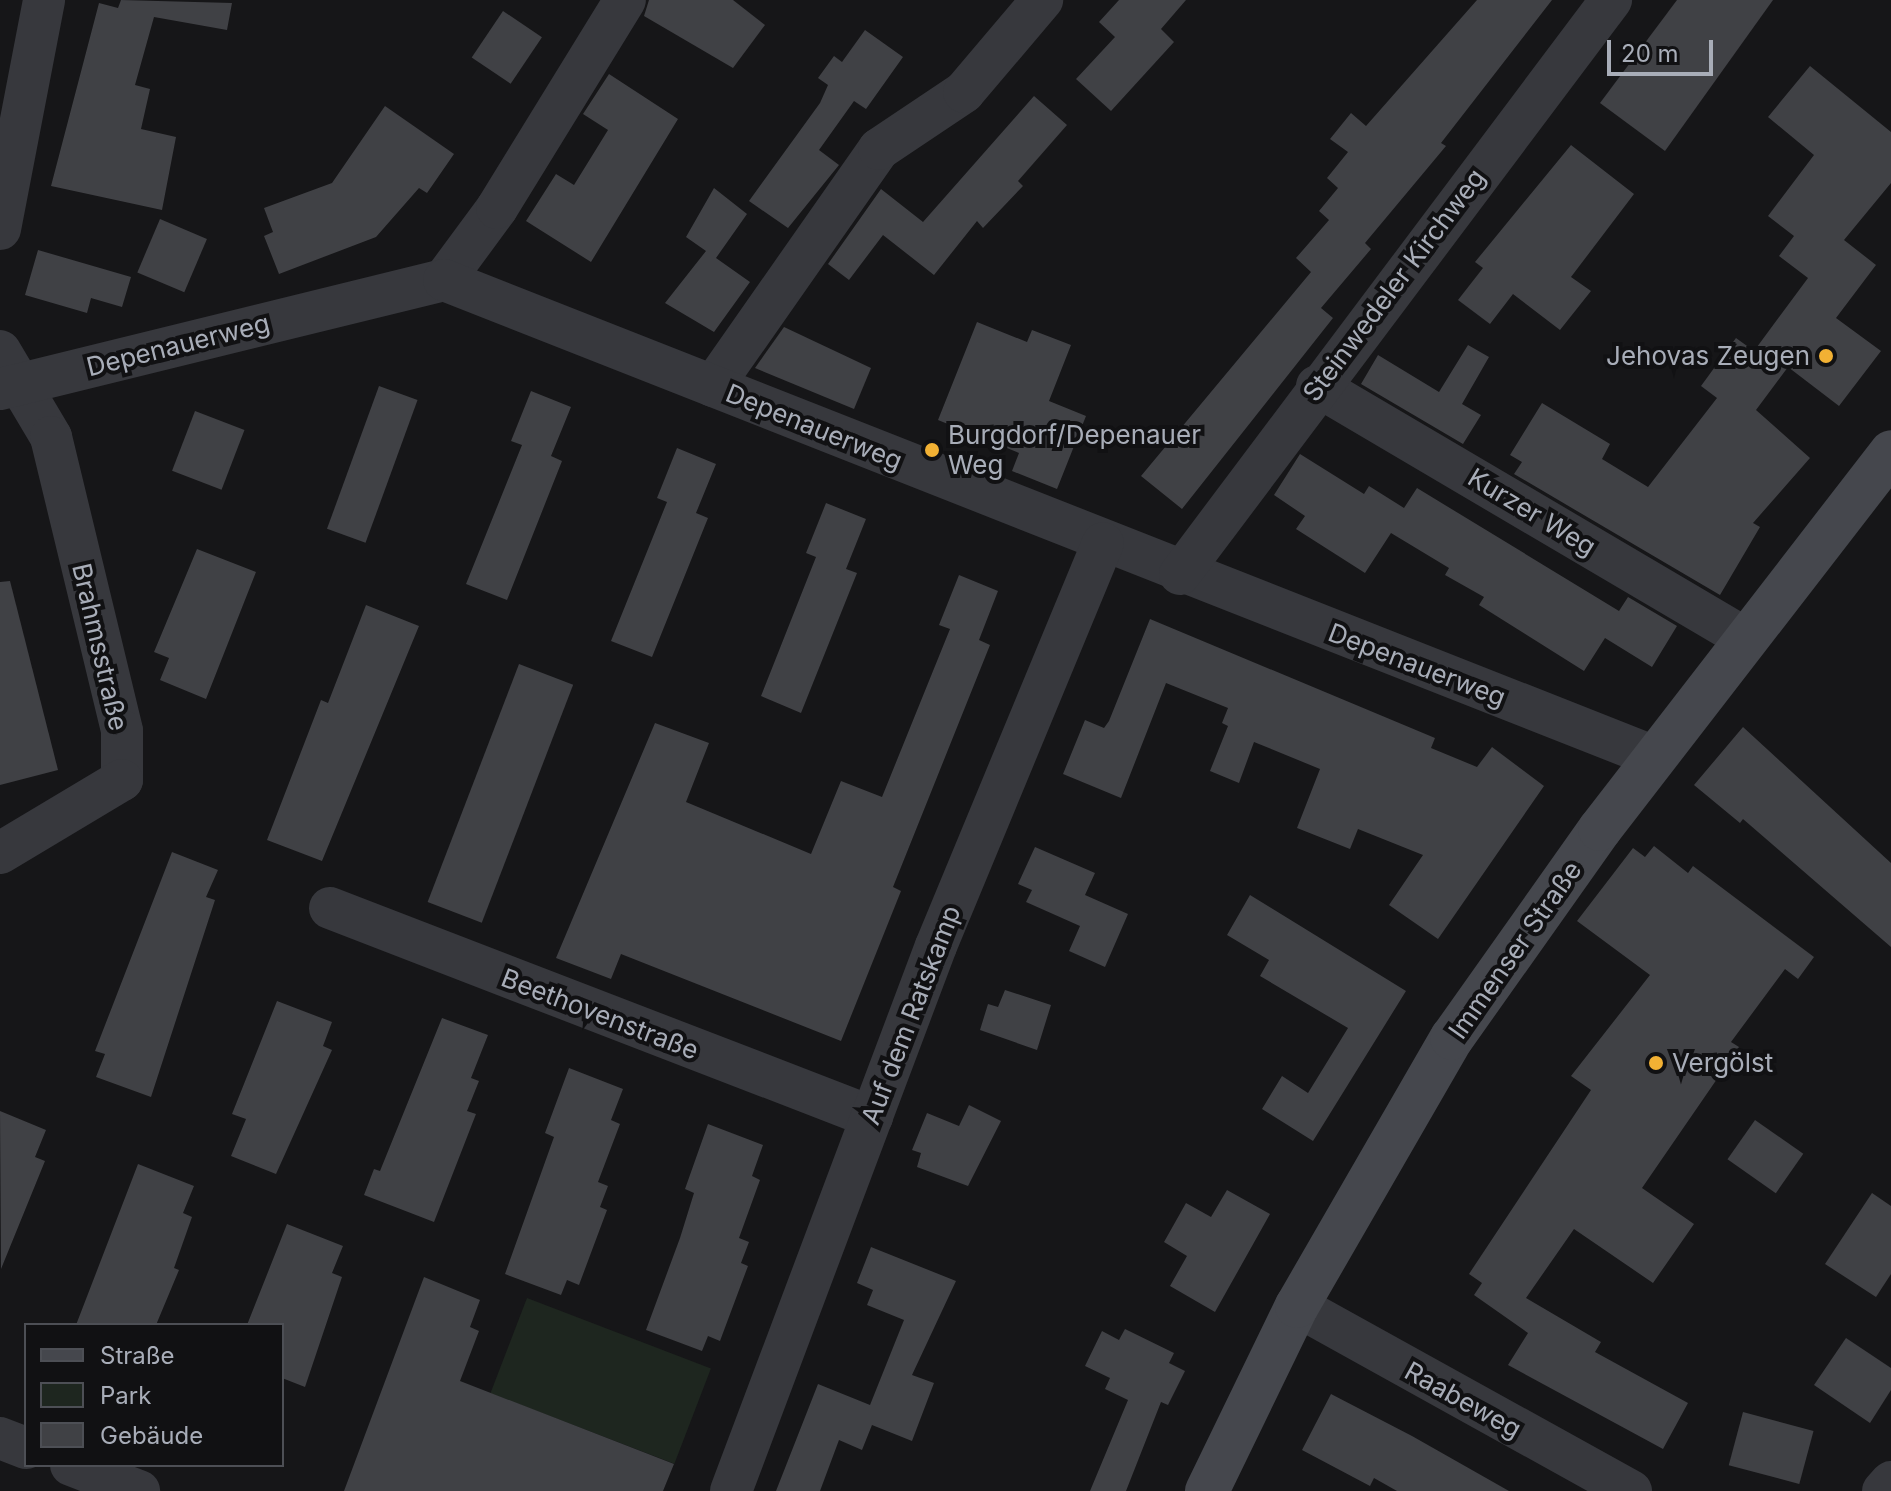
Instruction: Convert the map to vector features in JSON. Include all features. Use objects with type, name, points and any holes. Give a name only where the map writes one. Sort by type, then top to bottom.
[{"type":"main road","name":"Immenser Straße","points":[[1207,1491],[1297,1306],[1452,1038],[1655,757],[1891,452]]},
{"type":"street","points":[[0,229],[44,0]]},
{"type":"street","points":[[444,280],[497,208],[625,0]]},
{"type":"street","points":[[713,386],[879,149],[964,92],[1042,0]]},
{"type":"street","name":"Steinwedeler Kirchweg","points":[[1180,574],[1317,386],[1611,0]]},
{"type":"street","name":"Depenauerweg","points":[[7,375],[444,280],[1180,574],[1655,757]]},
{"type":"street","name":"Brahmsstraße","points":[[0,853],[122,780],[122,731],[51,437],[7,375]]},
{"type":"street","name":"Kurzer Weg","points":[[1317,386],[1747,639]]},
{"type":"street","name":"Auf dem Ratskamp","points":[[731,1491],[872,1117],[1103,543]]},
{"type":"street","name":"Beethovenstraße","points":[[330,908],[872,1117]]},
{"type":"street","name":"Raabeweg","points":[[1297,1306],[1631,1491]]},
{"type":"street","points":[[0,1438],[24,1447]]},
{"type":"street","points":[[76,1467],[139,1491]]},
{"type":"street","points":[[1883,1491],[1891,1482]]},
{"type":"green space","points":[[527,1298],[711,1369],[674,1464],[490,1393]]},
{"type":"building","points":[[121,0],[232,3],[227,30],[154,17],[135,85],[150,89],[141,129],[176,137],[162,210],[51,186],[99,3],[118,8]]},
{"type":"building","points":[[649,0],[733,0],[765,25],[733,68],[644,16]]},
{"type":"building","points":[[1119,0],[1186,0],[1161,29],[1174,42],[1111,111],[1076,79],[1115,37],[1099,22]]},
{"type":"building","points":[[1477,0],[1552,0],[1441,143],[1446,146],[1365,243],[1371,249],[1321,308],[1333,318],[1182,509],[1141,476],[1311,272],[1296,258],[1329,220],[1319,211],[1338,188],[1327,178],[1348,152],[1330,139],[1351,113],[1366,126]]},
{"type":"building","points":[[1677,0],[1773,0],[1665,151],[1600,103]]},
{"type":"building","points":[[503,11],[542,37],[511,84],[472,57]]},
{"type":"building","points":[[865,30],[903,57],[866,109],[854,101],[819,150],[839,165],[788,228],[749,201],[820,103],[828,85],[818,78],[834,56],[842,62]]},
{"type":"building","points":[[1810,66],[1891,132],[1891,183],[1844,240],[1876,265],[1836,318],[1881,351],[1839,406],[1788,367],[1756,410],[1810,458],[1753,523],[1760,527],[1720,595],[1514,474],[1522,462],[1510,455],[1542,403],[1610,444],[1602,459],[1648,487],[1717,398],[1701,386],[1736,338],[1754,351],[1808,278],[1779,256],[1794,236],[1768,216],[1814,155],[1768,117]]},
{"type":"building","points":[[609,74],[678,119],[591,262],[526,221],[556,174],[574,185],[608,130],[583,114]]},
{"type":"building","points":[[1034,96],[1067,125],[1018,181],[1023,186],[983,228],[977,221],[934,275],[883,235],[849,280],[828,264],[881,189],[923,222]]},
{"type":"building","points":[[385,106],[454,154],[427,193],[419,188],[376,237],[279,274],[264,236],[273,232],[264,208],[332,183]]},
{"type":"building","points":[[1571,145],[1634,194],[1571,277],[1591,291],[1560,330],[1513,294],[1490,324],[1458,300],[1483,268],[1475,262]]},
{"type":"building","points":[[714,188],[747,214],[716,258],[750,282],[714,332],[665,303],[706,251],[686,237]]},
{"type":"building","points":[[160,219],[207,239],[184,292],[137,272]]},
{"type":"building","points":[[38,250],[131,277],[122,307],[91,298],[87,313],[25,295]]},
{"type":"building","points":[[977,322],[1027,342],[1032,330],[1071,345],[1049,401],[1086,416],[1057,489],[1012,471],[1019,453],[938,420]]},
{"type":"building","points":[[784,327],[871,368],[854,409],[755,368]]},
{"type":"building","points":[[1468,345],[1489,357],[1462,404],[1481,415],[1463,444],[1361,384],[1378,355],[1439,392]]},
{"type":"building","points":[[379,386],[418,400],[366,543],[327,529]]},
{"type":"building","points":[[531,391],[571,407],[551,456],[562,461],[507,600],[466,584],[522,445],[511,441]]},
{"type":"building","points":[[195,411],[244,430],[222,490],[172,471]]},
{"type":"building","points":[[677,448],[716,464],[696,513],[708,518],[652,657],[611,641],[667,502],[657,498]]},
{"type":"building","points":[[1300,454],[1364,494],[1369,486],[1404,508],[1417,488],[1619,611],[1628,597],[1677,626],[1652,667],[1605,638],[1584,671],[1479,605],[1484,597],[1445,575],[1449,568],[1391,533],[1365,573],[1296,529],[1305,516],[1274,495]]},
{"type":"building","points":[[826,503],[866,519],[846,569],[857,573],[801,713],[761,696],[816,557],[806,553]]},
{"type":"building","points":[[197,549],[256,572],[206,699],[160,680],[169,658],[154,652]]},
{"type":"building","points":[[959,575],[998,591],[979,640],[990,645],[893,887],[901,891],[841,1041],[621,954],[611,979],[556,958],[655,723],[709,743],[686,802],[811,854],[841,781],[882,797],[950,629],[939,625]]},
{"type":"building","points":[[10,581],[58,770],[0,785],[0,582]]},
{"type":"building","points":[[366,605],[419,626],[322,861],[267,840],[321,700],[328,703]]},
{"type":"building","points":[[1150,619],[1435,738],[1431,748],[1477,767],[1492,747],[1544,786],[1438,939],[1389,905],[1423,855],[1358,829],[1350,849],[1297,828],[1320,769],[1254,742],[1239,783],[1210,771],[1228,726],[1222,723],[1228,708],[1166,683],[1121,798],[1063,774],[1085,720],[1104,728],[1109,721]]},
{"type":"building","points":[[519,664],[573,685],[482,923],[428,902]]},
{"type":"building","points":[[1743,727],[1891,863],[1891,947],[1743,819],[1740,823],[1694,785]]},
{"type":"building","points":[[1654,846],[1688,873],[1693,866],[1814,957],[1798,979],[1785,969],[1731,1042],[1739,1047],[1642,1188],[1694,1224],[1653,1283],[1574,1229],[1526,1298],[1601,1342],[1595,1352],[1688,1403],[1663,1449],[1508,1365],[1528,1333],[1474,1295],[1482,1283],[1469,1274],[1591,1090],[1571,1076],[1650,975],[1577,921],[1633,848],[1645,857]]},
{"type":"building","points":[[1035,847],[1095,873],[1085,895],[1128,914],[1105,967],[1069,951],[1080,926],[1026,902],[1032,890],[1018,884]]},
{"type":"building","points":[[172,852],[218,870],[206,897],[215,900],[151,1097],[96,1077],[105,1054],[95,1051]]},
{"type":"building","points":[[1250,895],[1406,991],[1313,1141],[1262,1109],[1282,1076],[1308,1093],[1348,1028],[1260,976],[1269,960],[1227,935]]},
{"type":"building","points":[[1005,990],[1051,1005],[1037,1050],[980,1030],[988,1004],[998,1007]]},
{"type":"building","points":[[277,1001],[332,1022],[323,1046],[332,1050],[276,1174],[231,1156],[246,1119],[232,1114]]},
{"type":"building","points":[[442,1018],[488,1035],[471,1078],[479,1081],[467,1111],[476,1114],[434,1222],[364,1195],[374,1169],[380,1171]]},
{"type":"building","points":[[569,1068],[623,1089],[611,1120],[620,1124],[598,1182],[608,1186],[600,1207],[607,1210],[579,1285],[567,1280],[561,1295],[505,1274],[554,1137],[545,1133]]},
{"type":"building","points":[[969,1105],[1001,1121],[968,1186],[917,1167],[921,1153],[912,1150],[927,1113],[959,1126]]},
{"type":"building","points":[[0,1111],[46,1130],[35,1157],[45,1161],[1,1269]]},
{"type":"building","points":[[1755,1120],[1803,1154],[1776,1193],[1727,1159]]},
{"type":"building","points":[[708,1124],[763,1145],[752,1176],[760,1180],[739,1238],[749,1242],[741,1263],[748,1266],[720,1341],[708,1336],[702,1351],[646,1330],[694,1193],[685,1189]]},
{"type":"building","points":[[138,1164],[194,1186],[183,1213],[192,1217],[174,1268],[179,1270],[157,1323],[77,1323]]},
{"type":"building","points":[[1227,1190],[1270,1214],[1215,1312],[1170,1286],[1187,1256],[1164,1242],[1186,1203],[1211,1217]]},
{"type":"building","points":[[1872,1193],[1891,1206],[1891,1274],[1876,1297],[1825,1264]]},
{"type":"building","points":[[287,1224],[343,1246],[332,1273],[342,1277],[305,1387],[284,1379],[284,1323],[248,1323]]},
{"type":"building","points":[[871,1247],[956,1281],[912,1375],[934,1383],[912,1441],[872,1425],[862,1450],[839,1440],[820,1491],[776,1491],[818,1384],[870,1405],[904,1320],[867,1305],[873,1290],[857,1283]]},
{"type":"building","points":[[424,1277],[480,1300],[470,1327],[479,1331],[460,1381],[674,1464],[663,1491],[344,1491]]},
{"type":"building","points":[[1125,1329],[1174,1353],[1169,1363],[1185,1371],[1168,1405],[1161,1402],[1126,1491],[1090,1491],[1128,1400],[1105,1389],[1110,1378],[1085,1366],[1102,1331],[1119,1340]]},
{"type":"building","points":[[1846,1338],[1891,1368],[1891,1390],[1870,1423],[1814,1385]]},
{"type":"building","points":[[1331,1394],[1509,1491],[1397,1491],[1374,1478],[1370,1486],[1302,1450]]},
{"type":"building","points":[[1743,1412],[1814,1431],[1799,1484],[1729,1465]]},
{"type":"place","name":"Jehovas Zeugen","points":[[1826,356]]},
{"type":"place","name":"Burgdorf/Depenauer Weg","points":[[932,450]]},
{"type":"place","name":"Vergölst","points":[[1656,1063]]}]
